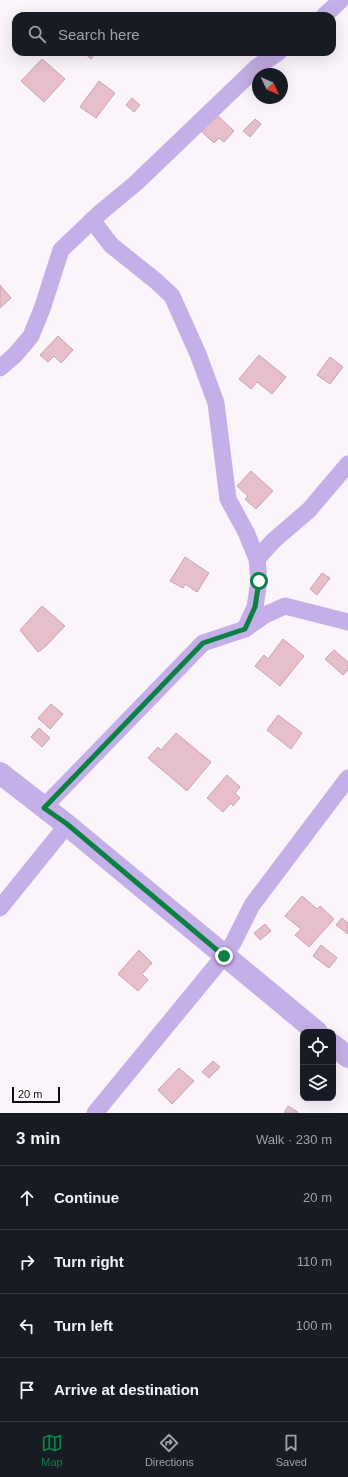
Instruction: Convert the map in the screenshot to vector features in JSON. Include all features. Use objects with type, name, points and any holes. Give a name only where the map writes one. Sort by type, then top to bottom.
[{"type":"street","points":[[328,12],[341,0]]},
{"type":"street","points":[[0,368],[15,355],[31,336],[42,309],[61,250],[92,220],[136,183],[257,67],[273,56]]},
{"type":"street","points":[[92,220],[111,245],[156,280],[172,296],[182,315],[216,403],[228,499],[246,532],[257,559],[259,581],[255,607],[245,629]]},
{"type":"street","points":[[257,559],[272,541],[309,510],[348,464]]},
{"type":"street","points":[[44,808],[203,643],[245,629],[265,615],[285,606],[348,622]]},
{"type":"street","points":[[0,773],[67,824],[313,1029]]},
{"type":"street","points":[[95,1113],[224,956],[252,905],[348,778]]},
{"type":"street","points":[[0,908],[67,824]]},
{"type":"street","points":[[336,1047],[348,1057]]},
{"type":"building","points":[[42,59],[65,79],[44,102],[21,81]]},
{"type":"building","points":[[99,81],[115,93],[96,118],[80,107]]},
{"type":"building","points":[[132,98],[140,105],[134,112],[126,105]]},
{"type":"building","points":[[217,115],[234,131],[224,142],[219,138],[214,143],[201,131]]},
{"type":"building","points":[[255,119],[261,124],[250,137],[243,131]]},
{"type":"building","points":[[0,285],[11,298],[0,308]]},
{"type":"building","points":[[58,336],[73,350],[61,363],[54,356],[48,362],[40,355]]},
{"type":"building","points":[[259,355],[286,377],[272,394],[257,382],[251,389],[239,379]]},
{"type":"building","points":[[330,357],[343,367],[330,384],[317,375]]},
{"type":"building","points":[[251,471],[273,491],[256,509],[245,499],[248,496],[237,486]]},
{"type":"building","points":[[185,557],[209,573],[197,592],[185,584],[183,588],[170,581]]},
{"type":"building","points":[[322,573],[330,578],[317,595],[310,589]]},
{"type":"building","points":[[42,606],[65,626],[46,646],[38,652],[20,630]]},
{"type":"building","points":[[283,639],[304,656],[280,686],[255,666],[264,655],[268,659]]},
{"type":"building","points":[[334,650],[348,662],[348,670],[343,675],[325,659]]},
{"type":"building","points":[[51,704],[63,714],[50,729],[38,718]]},
{"type":"building","points":[[278,715],[302,733],[291,749],[267,730]]},
{"type":"building","points":[[39,728],[50,738],[42,747],[31,737]]},
{"type":"building","points":[[176,733],[211,762],[187,791],[148,758],[158,747],[161,750]]},
{"type":"building","points":[[227,775],[240,787],[235,793],[240,798],[233,806],[231,803],[223,812],[207,798]]},
{"type":"building","points":[[302,896],[317,909],[320,906],[334,919],[309,947],[295,935],[301,929],[285,916]]},
{"type":"building","points":[[342,918],[348,923],[348,934],[336,925]]},
{"type":"building","points":[[265,924],[271,931],[260,940],[254,933]]},
{"type":"building","points":[[321,945],[337,958],[329,968],[313,956]]},
{"type":"building","points":[[139,950],[152,963],[142,974],[148,980],[138,991],[118,974]]},
{"type":"building","points":[[213,1061],[220,1067],[209,1078],[202,1072]]},
{"type":"building","points":[[179,1068],[194,1081],[172,1104],[158,1090]]},
{"type":"building","points":[[288,1106],[298,1112],[284,1113]]},
{"type":"route","points":[[224,956],[67,824],[44,808],[187,657],[203,643],[217,637],[245,629],[255,607],[259,581]]}]
